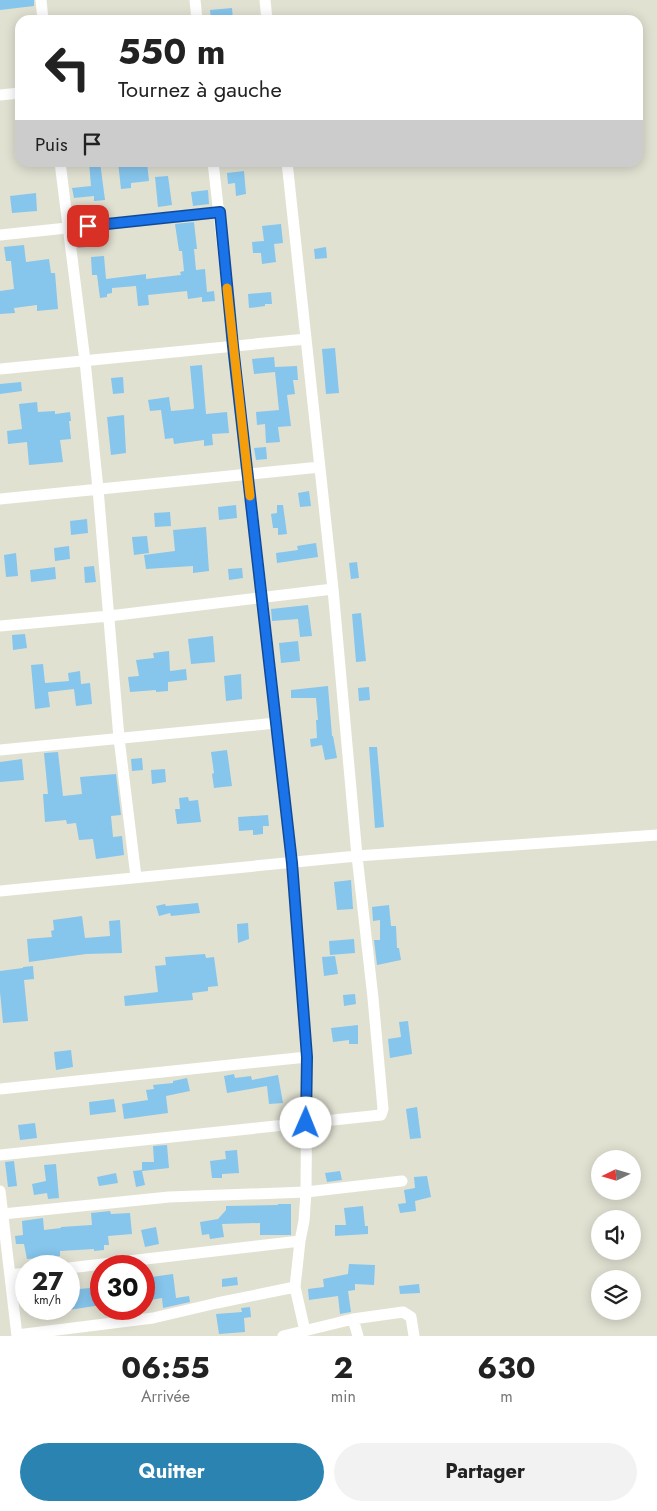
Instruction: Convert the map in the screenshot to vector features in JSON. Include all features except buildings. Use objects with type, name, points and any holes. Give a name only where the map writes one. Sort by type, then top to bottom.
[{"type":"street","points":[[41,0],[42,15]]},
{"type":"street","points":[[195,0],[196,15]]},
{"type":"street","points":[[265,0],[266,15]]},
{"type":"street","points":[[0,94],[15,93]]},
{"type":"street","points":[[61,167],[85,361],[119,738],[136,877]]},
{"type":"street","points":[[214,167],[292,863],[307,1057],[306,1192],[295,1287],[311,1332]]},
{"type":"street","points":[[0,1156],[377,1116],[381,1115],[383,1110],[374,998],[357,856],[320,467],[288,167]]},
{"type":"street","points":[[0,235],[220,212]]},
{"type":"street","points":[[0,369],[306,339]]},
{"type":"street","points":[[0,499],[320,467]]},
{"type":"street","points":[[0,626],[109,616],[332,589]]},
{"type":"street","points":[[0,750],[276,723]]},
{"type":"street","points":[[0,891],[357,856],[657,835]]},
{"type":"street","points":[[0,1089],[307,1057]]},
{"type":"street","points":[[3,1214],[169,1197],[306,1192],[402,1181]]},
{"type":"street","points":[[0,1191],[17,1336],[153,1318],[295,1287]]},
{"type":"street","points":[[80,1267],[300,1242]]},
{"type":"street","points":[[10,1275],[15,1274]]},
{"type":"street","points":[[283,1336],[311,1332],[353,1319],[403,1312],[411,1317],[414,1336]]},
{"type":"street","points":[[353,1319],[358,1336]]},
{"type":"slow traffic","points":[[227,288],[250,496]]},
{"type":"route","points":[[88,226],[220,212],[233,346],[292,863],[307,1057],[306,1123]]}]
